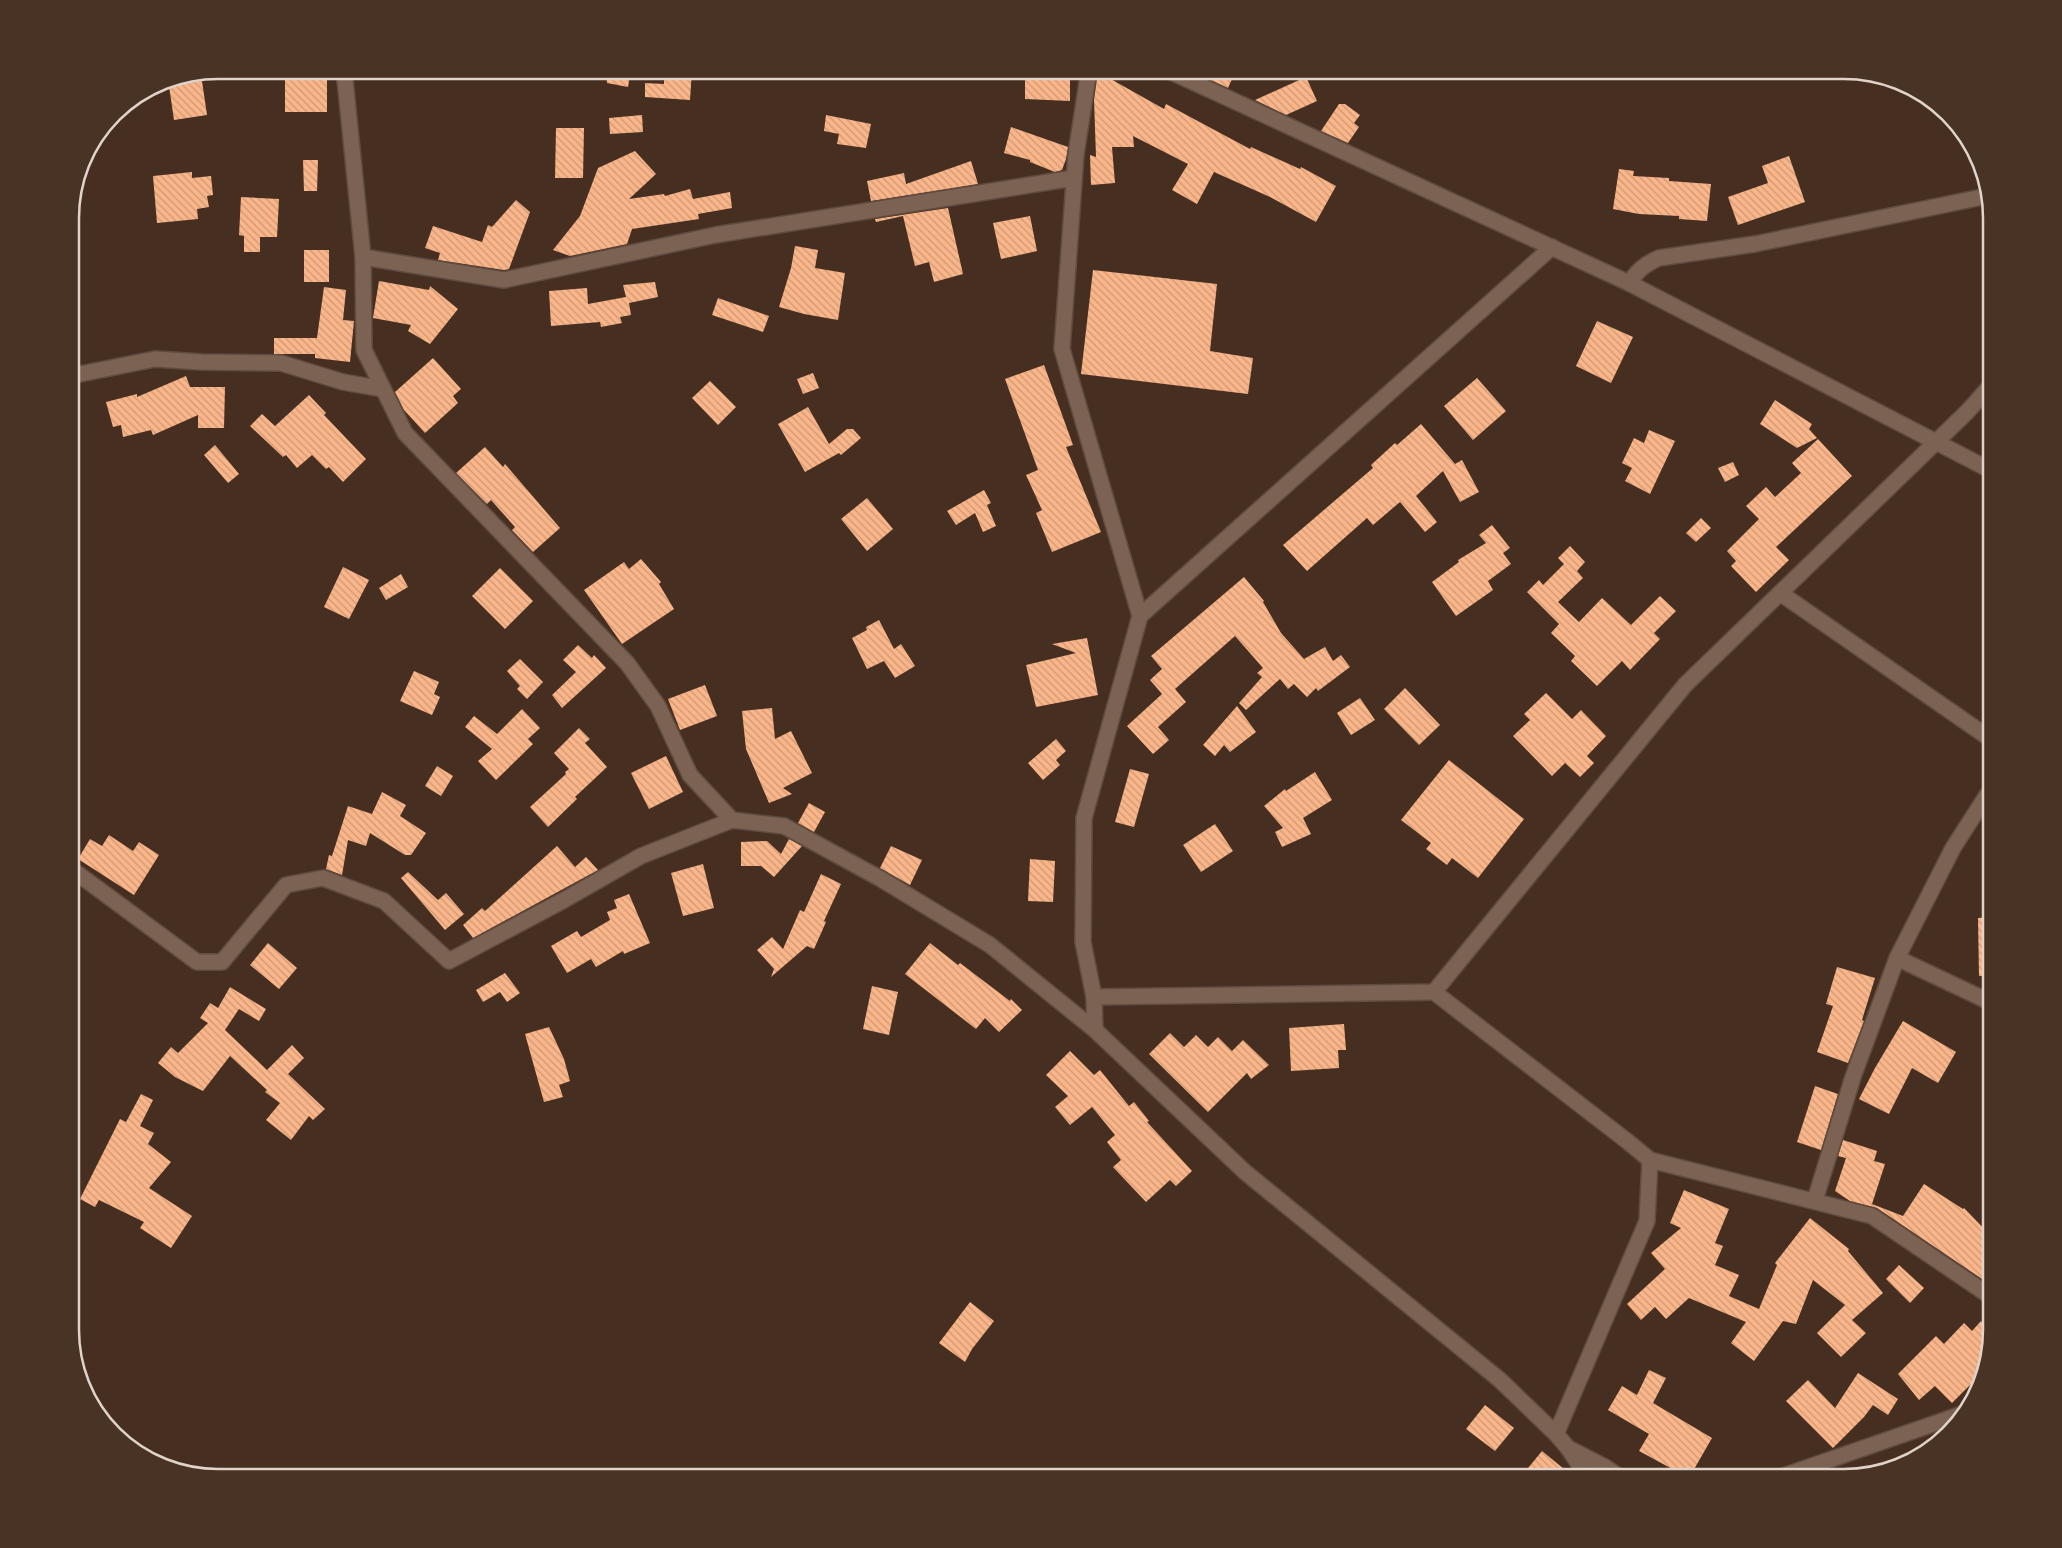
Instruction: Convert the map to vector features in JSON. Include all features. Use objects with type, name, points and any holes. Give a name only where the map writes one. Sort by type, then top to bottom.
[{"type":"street","points":[[345,79],[363,257],[364,350],[405,432],[627,663],[658,706],[690,775],[732,820]]},
{"type":"street","points":[[1088,79],[1074,178],[1062,349],[1140,616],[1084,818],[1083,942],[1094,997],[1095,1030]]},
{"type":"street","points":[[1187,79],[1629,283],[1983,466]]},
{"type":"street","points":[[363,257],[504,280],[716,236],[1074,178]]},
{"type":"street","points":[[1629,283],[1646,263],[1659,258],[1755,244],[1982,197]]},
{"type":"street","points":[[1140,616],[1552,247]]},
{"type":"street","points":[[79,374],[155,359],[201,362],[280,363],[343,382],[383,389]]},
{"type":"street","points":[[1434,992],[1686,685],[1936,442],[1983,393]]},
{"type":"street","points":[[1780,593],[1983,734]]},
{"type":"street","points":[[1815,1200],[1854,1077],[1897,958],[1953,848],[1983,801]]},
{"type":"street","points":[[79,875],[197,962],[222,962],[286,885],[322,878],[384,901],[450,961],[641,856],[732,820],[784,826],[881,879],[990,945],[1095,1030],[1245,1172],[1500,1380],[1556,1434],[1582,1469]]},
{"type":"street","points":[[1897,958],[1983,999]]},
{"type":"street","points":[[1094,997],[1434,992],[1650,1160],[1815,1200],[1872,1216],[1922,1248],[1983,1293]]},
{"type":"street","points":[[1556,1434],[1646,1221],[1650,1160]]},
{"type":"street","points":[[1803,1469],[1952,1418]]},
{"type":"street","points":[[1568,1448],[1608,1469]]},
{"type":"building","points":[[285,79],[327,79],[327,112],[285,112]]},
{"type":"building","points":[[607,79],[629,79],[628,87],[607,83]]},
{"type":"building","points":[[664,79],[691,79],[690,100],[645,97],[645,83],[664,84]]},
{"type":"building","points":[[1025,79],[1070,79],[1070,101],[1025,99]]},
{"type":"building","points":[[1097,79],[1111,79],[1164,109],[1166,104],[1250,149],[1251,147],[1300,169],[1301,167],[1336,186],[1316,222],[1270,197],[1214,172],[1197,204],[1172,190],[1188,164],[1133,136],[1134,147],[1112,147],[1115,183],[1091,185],[1090,155],[1096,157],[1094,100]]},
{"type":"building","points":[[1208,79],[1232,79],[1228,88]]},
{"type":"building","points":[[1302,79],[1307,79],[1317,101],[1286,115],[1255,100]]},
{"type":"building","points":[[202,81],[207,115],[174,120],[169,88]]},
{"type":"building","points":[[1339,104],[1345,104],[1360,115],[1354,123],[1359,127],[1348,143],[1321,131]]},
{"type":"building","points":[[642,115],[643,132],[610,134],[609,118]]},
{"type":"building","points":[[826,115],[871,124],[866,148],[837,144],[839,134],[824,131]]},
{"type":"building","points":[[1011,127],[1068,147],[1062,170],[1055,172],[1030,162],[1030,160],[1004,153]]},
{"type":"building","points":[[556,128],[584,128],[583,178],[555,178]]},
{"type":"building","points":[[635,151],[656,174],[629,199],[664,194],[665,196],[690,189],[693,199],[730,192],[732,208],[698,214],[699,219],[632,229],[627,244],[570,256],[553,250],[580,216],[598,168]]},
{"type":"building","points":[[1789,156],[1805,202],[1738,225],[1728,197],[1768,183],[1762,166]]},
{"type":"building","points":[[303,160],[318,160],[317,191],[304,191]]},
{"type":"building","points":[[971,161],[978,184],[871,201],[867,181],[904,173],[906,184]]},
{"type":"building","points":[[1619,169],[1634,171],[1633,176],[1669,178],[1669,181],[1711,184],[1707,221],[1679,219],[1679,216],[1639,214],[1613,209]]},
{"type":"building","points":[[192,172],[192,178],[211,176],[213,195],[207,196],[209,207],[197,209],[198,219],[157,223],[153,176]]},
{"type":"building","points":[[241,197],[279,199],[277,237],[260,237],[260,252],[244,252],[244,236],[239,235]]},
{"type":"building","points":[[516,200],[530,212],[509,269],[504,270],[438,260],[440,253],[425,248],[433,226],[482,242],[488,225],[492,227]]},
{"type":"building","points":[[948,208],[963,274],[934,282],[929,262],[915,266],[903,216],[876,222],[875,219]]},
{"type":"building","points":[[1030,216],[1037,251],[1001,259],[993,223]]},
{"type":"building","points":[[795,246],[818,250],[815,268],[845,273],[838,320],[779,307],[791,268]]},
{"type":"building","points":[[304,250],[329,250],[329,282],[304,282]]},
{"type":"building","points":[[1093,270],[1217,284],[1210,351],[1253,358],[1248,394],[1081,374]]},
{"type":"building","points":[[379,281],[429,290],[430,286],[458,309],[430,344],[408,331],[411,325],[373,318]]},
{"type":"building","points":[[655,282],[658,297],[629,303],[631,315],[620,317],[622,323],[601,327],[600,322],[551,326],[549,291],[587,288],[588,304],[626,297],[623,285]]},
{"type":"building","points":[[324,287],[346,290],[343,320],[354,321],[350,362],[315,358],[315,354],[274,354],[274,338],[317,338]]},
{"type":"building","points":[[718,298],[769,316],[763,332],[712,315]]},
{"type":"building","points":[[1597,321],[1633,337],[1611,383],[1576,366]]},
{"type":"building","points":[[433,358],[461,389],[453,396],[458,403],[425,433],[404,410],[395,392]]},
{"type":"building","points":[[1044,365],[1073,445],[1066,447],[1101,532],[1052,552],[1036,513],[1042,510],[1026,475],[1038,470],[1005,379]]},
{"type":"building","points":[[813,373],[819,388],[803,394],[797,379]]},
{"type":"building","points":[[186,376],[190,387],[225,387],[224,428],[198,428],[198,415],[153,435],[151,430],[123,437],[121,425],[113,427],[106,402],[137,394],[137,397]]},
{"type":"building","points":[[1477,378],[1506,411],[1473,440],[1444,406]]},
{"type":"building","points":[[710,381],[736,407],[718,425],[692,398]]},
{"type":"building","points":[[309,395],[326,413],[324,415],[366,459],[343,482],[329,467],[326,469],[312,455],[297,468],[286,455],[283,457],[250,426],[262,414],[275,426]]},
{"type":"building","points":[[1775,400],[1812,424],[1809,429],[1817,438],[1797,448],[1760,424]]},
{"type":"building","points":[[808,407],[829,444],[847,429],[853,429],[861,438],[841,455],[839,453],[805,472],[778,424]]},
{"type":"building","points":[[1421,424],[1455,464],[1462,460],[1479,492],[1460,502],[1443,471],[1416,496],[1437,522],[1425,532],[1400,502],[1373,525],[1367,518],[1307,571],[1283,545],[1373,468],[1371,465],[1395,443],[1397,445]]},
{"type":"building","points":[[1649,430],[1675,441],[1650,494],[1625,481],[1632,468],[1622,463],[1634,438],[1644,443]]},
{"type":"building","points":[[1818,439],[1852,476],[1776,547],[1789,560],[1756,592],[1731,566],[1736,561],[1727,551],[1759,519],[1746,506],[1766,487],[1775,497],[1801,473],[1792,463]]},
{"type":"building","points":[[215,445],[239,474],[228,483],[204,455]]},
{"type":"building","points":[[485,447],[503,467],[505,464],[560,528],[533,552],[512,530],[515,527],[491,500],[487,504],[456,473]]},
{"type":"building","points":[[1733,462],[1739,475],[1725,482],[1718,468]]},
{"type":"building","points":[[984,490],[991,503],[987,505],[996,526],[983,532],[975,513],[956,525],[947,511]]},
{"type":"building","points":[[867,498],[893,529],[867,551],[841,519]]},
{"type":"building","points":[[1701,518],[1711,528],[1696,542],[1686,533]]},
{"type":"building","points":[[1492,525],[1510,548],[1503,553],[1511,564],[1488,581],[1493,590],[1456,616],[1432,582],[1459,562],[1458,560],[1486,543],[1479,535]]},
{"type":"building","points":[[1570,546],[1585,562],[1577,571],[1583,578],[1558,602],[1579,622],[1602,598],[1631,625],[1660,596],[1676,611],[1654,633],[1660,639],[1630,670],[1622,661],[1597,686],[1571,661],[1575,656],[1551,633],[1559,624],[1527,592],[1539,580],[1543,585],[1564,564],[1558,558]]},
{"type":"building","points":[[641,559],[661,582],[659,584],[674,609],[622,644],[584,590],[624,562],[629,569]]},
{"type":"building","points":[[343,567],[369,580],[349,619],[324,607]]},
{"type":"building","points":[[500,568],[533,601],[505,629],[472,596]]},
{"type":"building","points":[[401,574],[408,587],[386,600],[379,588]]},
{"type":"building","points":[[1244,577],[1264,601],[1281,633],[1304,659],[1325,647],[1333,661],[1341,655],[1350,667],[1318,691],[1316,688],[1307,697],[1294,684],[1288,689],[1280,679],[1246,710],[1239,703],[1262,677],[1257,673],[1263,668],[1235,636],[1175,689],[1186,702],[1158,727],[1169,740],[1153,754],[1127,726],[1162,694],[1150,680],[1162,669],[1151,656]]},
{"type":"building","points":[[879,620],[894,649],[901,644],[915,666],[895,678],[884,661],[867,669],[852,638],[867,630],[866,627]]},
{"type":"building","points":[[1087,638],[1098,695],[1036,707],[1026,665],[1076,653],[1052,644]]},
{"type":"building","points":[[578,645],[592,658],[594,655],[606,668],[562,708],[552,695],[576,672],[563,660]]},
{"type":"building","points":[[520,659],[543,682],[527,699],[517,689],[520,686],[507,671]]},
{"type":"building","points":[[414,671],[439,682],[434,694],[440,697],[432,715],[400,701]]},
{"type":"building","points":[[705,685],[717,716],[680,730],[668,699]]},
{"type":"building","points":[[1405,688],[1440,725],[1419,745],[1384,709]]},
{"type":"building","points":[[1546,693],[1572,719],[1581,710],[1606,736],[1587,756],[1594,763],[1580,777],[1565,763],[1552,776],[1513,736],[1530,720],[1524,714]]},
{"type":"building","points":[[1360,698],[1375,720],[1351,735],[1337,713]]},
{"type":"building","points":[[1237,706],[1256,732],[1230,752],[1224,745],[1215,756],[1203,745]]},
{"type":"building","points":[[772,708],[775,739],[791,731],[812,773],[783,788],[792,794],[769,803],[746,749],[742,711]]},
{"type":"building","points":[[522,709],[540,728],[528,739],[533,744],[496,780],[478,761],[492,749],[465,727],[474,716],[497,734]]},
{"type":"building","points":[[579,728],[590,739],[585,743],[607,767],[575,797],[577,799],[548,827],[530,807],[566,774],[565,772],[569,769],[554,753]]},
{"type":"building","points":[[1056,739],[1066,751],[1056,760],[1060,765],[1043,780],[1028,763]]},
{"type":"building","points":[[666,756],[683,792],[649,809],[631,773]]},
{"type":"building","points":[[1449,760],[1524,819],[1478,878],[1452,858],[1447,865],[1426,849],[1431,843],[1401,820]]},
{"type":"building","points":[[437,766],[453,776],[441,796],[425,786]]},
{"type":"building","points":[[1130,769],[1149,774],[1134,827],[1115,822]]},
{"type":"building","points":[[1315,772],[1332,800],[1303,818],[1311,834],[1282,847],[1275,832],[1283,828],[1264,806],[1285,789],[1286,791]]},
{"type":"building","points":[[382,792],[406,805],[400,816],[426,833],[411,855],[405,855],[370,833],[366,846],[348,840],[342,875],[326,869],[329,855],[332,856],[348,806],[372,814]]},
{"type":"building","points":[[809,803],[825,812],[814,832],[798,823]]},
{"type":"building","points":[[1215,824],[1233,851],[1201,872],[1183,845]]},
{"type":"building","points":[[109,835],[133,851],[139,842],[159,855],[134,895],[79,860],[90,839],[102,846]]},
{"type":"building","points":[[789,839],[802,846],[774,877],[761,866],[741,866],[741,842],[767,841],[781,854]]},
{"type":"building","points":[[557,846],[575,867],[586,857],[598,870],[473,938],[463,925],[482,908],[485,911]]},
{"type":"building","points":[[891,846],[922,860],[910,885],[880,868]]},
{"type":"building","points":[[1030,859],[1055,861],[1053,902],[1028,901]]},
{"type":"building","points":[[703,864],[714,908],[683,916],[671,873]]},
{"type":"building","points":[[408,872],[438,900],[446,893],[464,914],[445,930],[401,878]]},
{"type":"building","points":[[821,874],[841,884],[824,921],[826,922],[814,949],[807,946],[771,977],[774,969],[757,950],[772,937],[783,949],[800,910],[804,912]]},
{"type":"building","points":[[629,894],[650,943],[624,954],[623,951],[596,967],[591,959],[567,973],[551,946],[577,931],[581,937],[610,920],[607,912],[617,908],[614,900]]},
{"type":"building","points":[[1978,918],[1983,918],[1983,976],[1979,976]]},
{"type":"building","points":[[268,943],[297,968],[279,989],[250,965]]},
{"type":"building","points":[[930,943],[1010,1001],[1011,999],[1022,1010],[999,1032],[985,1018],[976,1029],[905,974]]},
{"type":"building","points":[[1837,967],[1875,978],[1862,1020],[1864,1021],[1848,1063],[1817,1052],[1833,1006],[1826,1004]]},
{"type":"building","points":[[505,973],[520,993],[507,1002],[500,992],[483,1002],[476,990]]},
{"type":"building","points":[[872,986],[898,992],[889,1035],[863,1029]]},
{"type":"building","points":[[230,987],[266,1009],[259,1021],[239,1009],[225,1030],[267,1070],[292,1045],[304,1058],[288,1074],[325,1109],[313,1120],[309,1116],[291,1140],[266,1120],[280,1103],[265,1092],[267,1090],[230,1056],[203,1091],[175,1077],[158,1063],[171,1047],[178,1053],[208,1023],[200,1018],[210,1003],[218,1008]]},
{"type":"building","points":[[1903,1021],[1956,1052],[1938,1083],[1912,1068],[1889,1114],[1859,1099]]},
{"type":"building","points":[[1344,1024],[1346,1050],[1338,1050],[1339,1068],[1291,1071],[1289,1028]]},
{"type":"building","points":[[549,1027],[564,1059],[570,1081],[559,1085],[563,1097],[544,1102],[525,1034]]},
{"type":"building","points":[[1170,1033],[1184,1047],[1196,1035],[1208,1047],[1218,1037],[1232,1051],[1243,1040],[1269,1065],[1251,1079],[1247,1073],[1208,1112],[1149,1054]]},
{"type":"building","points":[[1070,1051],[1094,1075],[1100,1070],[1129,1106],[1134,1102],[1149,1121],[1147,1122],[1192,1171],[1176,1186],[1170,1180],[1146,1202],[1113,1167],[1121,1160],[1107,1142],[1115,1135],[1092,1107],[1070,1125],[1055,1107],[1068,1096],[1046,1075]]},
{"type":"building","points":[[1815,1086],[1838,1094],[1821,1150],[1797,1142]]},
{"type":"building","points":[[141,1094],[153,1100],[140,1126],[154,1133],[148,1144],[171,1162],[149,1188],[192,1216],[171,1248],[140,1228],[144,1222],[99,1200],[95,1207],[80,1199],[120,1119],[126,1122]]},
{"type":"building","points":[[1843,1140],[1877,1151],[1874,1161],[1885,1164],[1872,1204],[1903,1216],[1924,1184],[1964,1208],[1983,1228],[1983,1280],[1877,1208],[1850,1201],[1835,1191],[1846,1158],[1838,1156]]},
{"type":"building","points":[[1684,1190],[1729,1209],[1715,1243],[1723,1246],[1715,1265],[1739,1275],[1729,1296],[1759,1309],[1777,1265],[1775,1263],[1810,1218],[1849,1249],[1848,1251],[1883,1293],[1852,1320],[1866,1333],[1841,1357],[1817,1333],[1845,1305],[1813,1280],[1796,1324],[1783,1321],[1754,1361],[1731,1343],[1746,1322],[1689,1298],[1666,1319],[1655,1307],[1641,1320],[1627,1304],[1665,1269],[1651,1253],[1681,1228],[1670,1223]]},
{"type":"building","points":[[1899,1265],[1924,1288],[1910,1303],[1886,1279]]},
{"type":"building","points":[[970,1302],[994,1321],[972,1349],[965,1362],[939,1343]]},
{"type":"building","points":[[1981,1321],[1983,1323],[1981,1357],[1973,1382],[1952,1403],[1935,1386],[1919,1400],[1898,1374],[1936,1336],[1944,1344],[1964,1323],[1972,1331]]},
{"type":"building","points":[[1649,1370],[1666,1378],[1653,1403],[1712,1438],[1694,1469],[1672,1469],[1639,1451],[1649,1434],[1608,1410],[1622,1386],[1637,1395]]},
{"type":"building","points":[[1858,1373],[1898,1399],[1888,1415],[1873,1405],[1864,1417],[1833,1448],[1786,1401],[1808,1380],[1835,1408]]},
{"type":"building","points":[[1485,1405],[1514,1428],[1495,1451],[1466,1429]]},
{"type":"building","points":[[1542,1451],[1564,1469],[1527,1469]]}]
